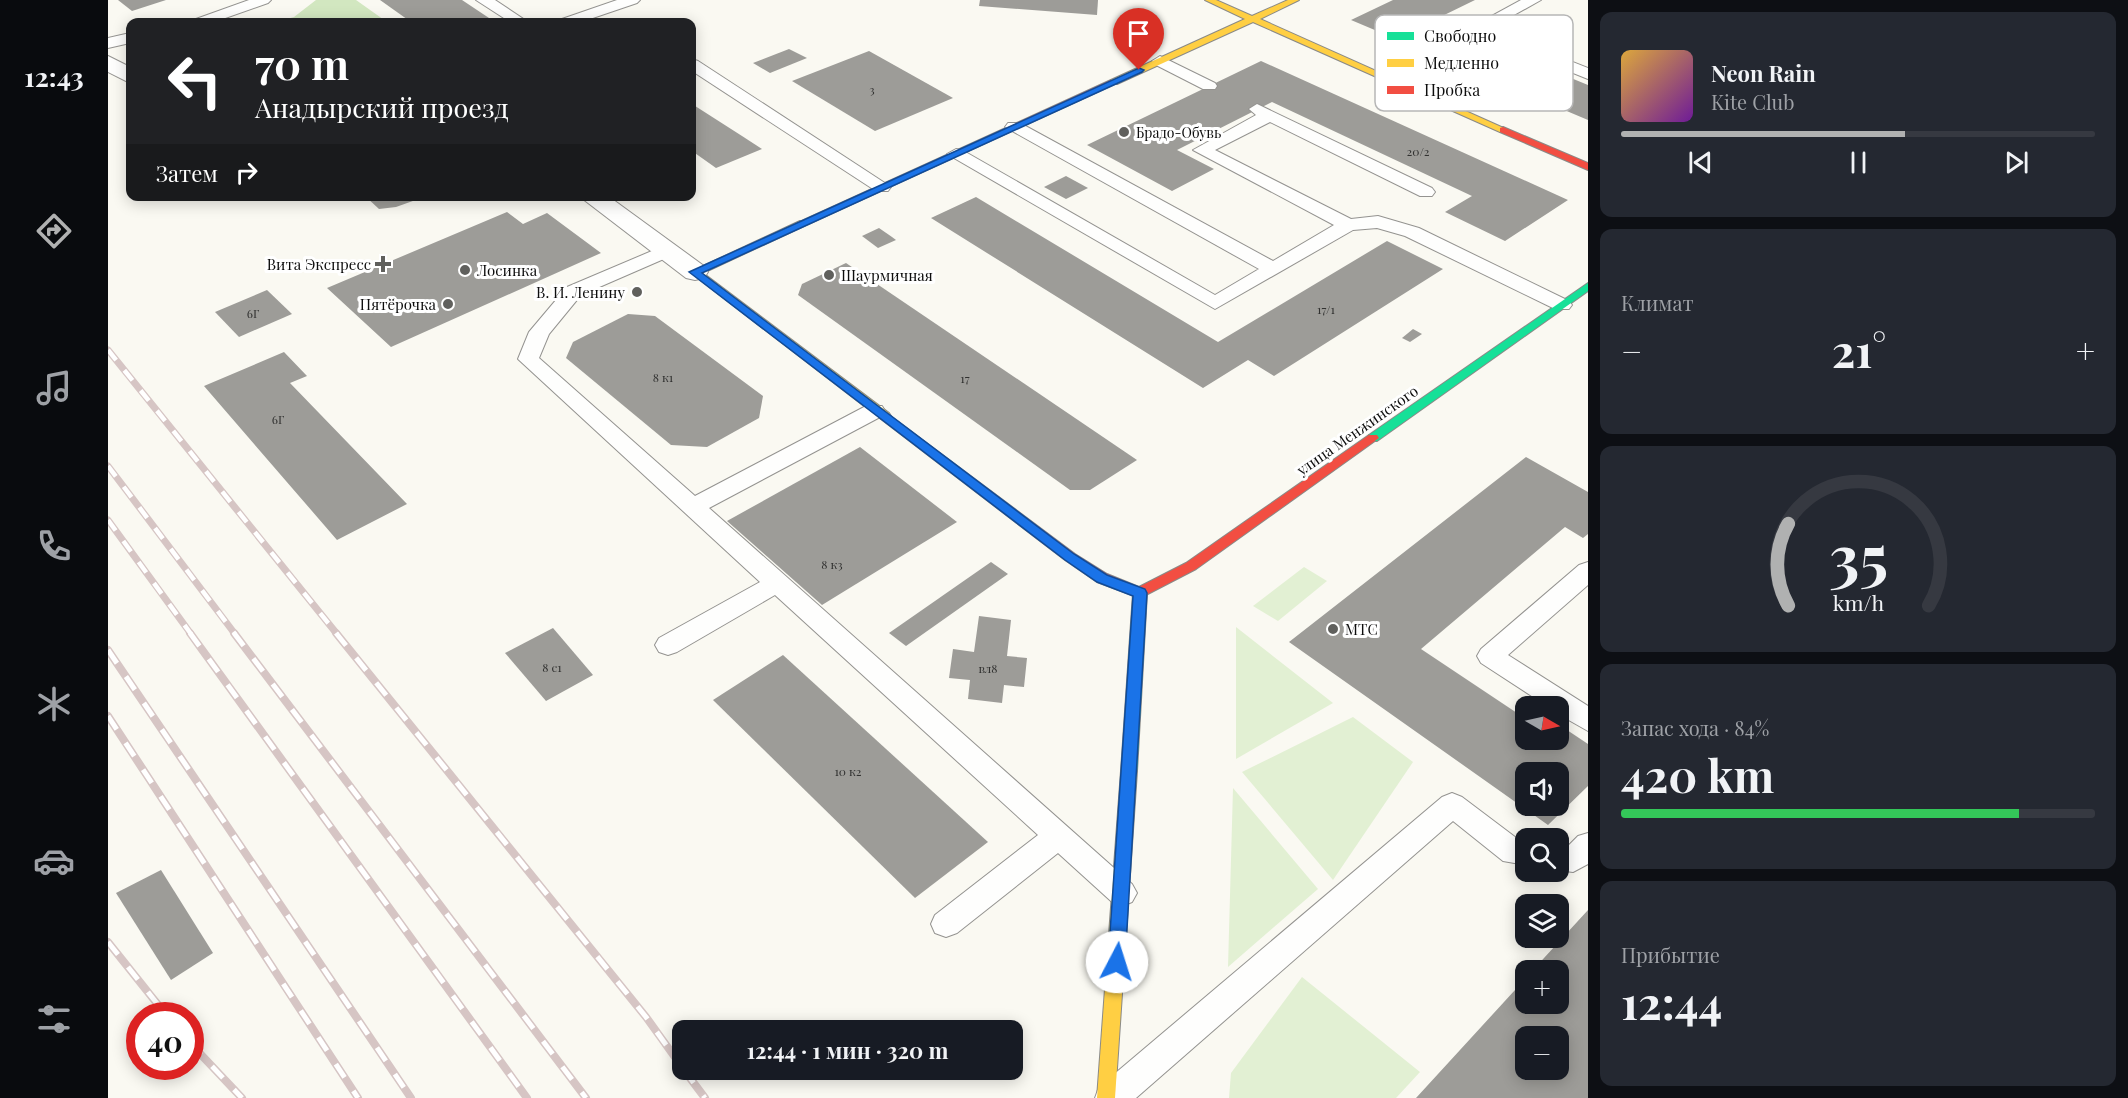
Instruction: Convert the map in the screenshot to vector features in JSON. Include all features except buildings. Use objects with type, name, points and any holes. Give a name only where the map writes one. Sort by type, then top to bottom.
[{"type":"street","points":[[1209,0],[1375,73]]},
{"type":"street","points":[[695,272],[1295,0]]},
{"type":"street","points":[[108,63],[126,74]]},
{"type":"street","points":[[1461,111],[1588,167]]},
{"type":"street","points":[[598,201],[695,272],[874,411],[1070,557],[1102,578],[1140,593],[1122,894],[1106,1098]]},
{"type":"street","name":"улица Менжинского","points":[[1140,593],[1191,566],[1588,286]]},
{"type":"lane","points":[[212,18],[263,0]]},
{"type":"lane","points":[[484,0],[513,18]]},
{"type":"lane","points":[[579,18],[632,0]]},
{"type":"lane","points":[[1504,15],[1533,0]]},
{"type":"lane","points":[[606,9],[620,18]]},
{"type":"lane","points":[[108,43],[126,39]]},
{"type":"lane","points":[[1160,61],[1209,86]]},
{"type":"lane","points":[[696,67],[882,187]]},
{"type":"lane","points":[[1573,68],[1588,74]]},
{"type":"lane","points":[[1348,225],[1202,150],[1264,112],[1426,192]]},
{"type":"lane","points":[[1014,127],[1274,269]]},
{"type":"lane","points":[[956,153],[1215,303],[1348,225],[1378,222],[1412,231],[1562,305]]},
{"type":"lane","points":[[666,251],[574,291],[539,332],[528,359],[1122,894]]},
{"type":"lane","points":[[692,507],[874,411]]},
{"type":"lane","points":[[1588,571],[1490,656],[1588,720]]},
{"type":"lane","points":[[668,645],[777,583]]},
{"type":"lane","points":[[1111,1098],[1452,805],[1515,852]]},
{"type":"lane","points":[[946,924],[1058,836]]},
{"type":"lane","points":[[1569,859],[1573,860],[1588,845]]},
{"type":"green space","points":[[316,0],[356,0],[381,18],[290,18]]},
{"type":"green space","points":[[1304,567],[1327,581],[1278,621],[1253,606]]},
{"type":"green space","points":[[1236,627],[1333,703],[1236,759]]},
{"type":"green space","points":[[1353,717],[1413,762],[1333,880],[1242,772]]},
{"type":"green space","points":[[1233,788],[1318,889],[1228,967]]},
{"type":"green space","points":[[1302,977],[1420,1072],[1396,1098],[1229,1098],[1231,1073]]},
{"type":"railway","points":[[108,350],[337,634]]},
{"type":"railway","points":[[108,466],[235,634]]},
{"type":"railway","points":[[108,520],[191,634]]},
{"type":"railway","points":[[190,633],[527,1098]]},
{"type":"railway","points":[[234,633],[586,1098]]},
{"type":"railway","points":[[336,633],[646,1017],[672,1053]]},
{"type":"railway","points":[[108,650],[411,1098]]},
{"type":"railway","points":[[108,716],[358,1098]]},
{"type":"railway","points":[[108,942],[156,1002]]},
{"type":"railway","points":[[204,1058],[242,1098]]},
{"type":"railway","points":[[692,1080],[705,1098]]},
{"type":"traffic: fast","points":[[1373,438],[1588,286]]},
{"type":"traffic: fast","points":[[1129,771],[1140,593]]},
{"type":"traffic: slow","points":[[1209,0],[1375,73]]},
{"type":"traffic: slow","points":[[1114,82],[1295,0]]},
{"type":"traffic: slow","points":[[1460,111],[1503,130]]},
{"type":"traffic: slow","points":[[800,224],[695,272],[885,416]]},
{"type":"traffic: slow","points":[[1106,1098],[1129,771]]},
{"type":"traffic: jam","points":[[800,224],[1114,82]]},
{"type":"traffic: jam","points":[[1503,130],[1588,167]]},
{"type":"traffic: jam","points":[[885,416],[1070,557],[1102,578],[1140,593]]},
{"type":"traffic: jam","points":[[1140,593],[1191,566],[1373,438]]},
{"type":"place","name":"Брадо-Обувь","points":[[1124,132]]},
{"type":"place","name":"Вита Экспресс","points":[[383,264]]},
{"type":"place","name":"Лосинка","points":[[465,270]]},
{"type":"place","name":"Шаурмичная","points":[[829,275]]},
{"type":"place","name":"В. И. Ленину","points":[[637,292]]},
{"type":"place","name":"Пятёрочка","points":[[448,304]]},
{"type":"place","name":"МТС","points":[[1333,629]]},
{"type":"route","points":[[1117,962],[1140,593],[1102,578],[1070,557],[874,411],[695,272],[1139,70]]}]
